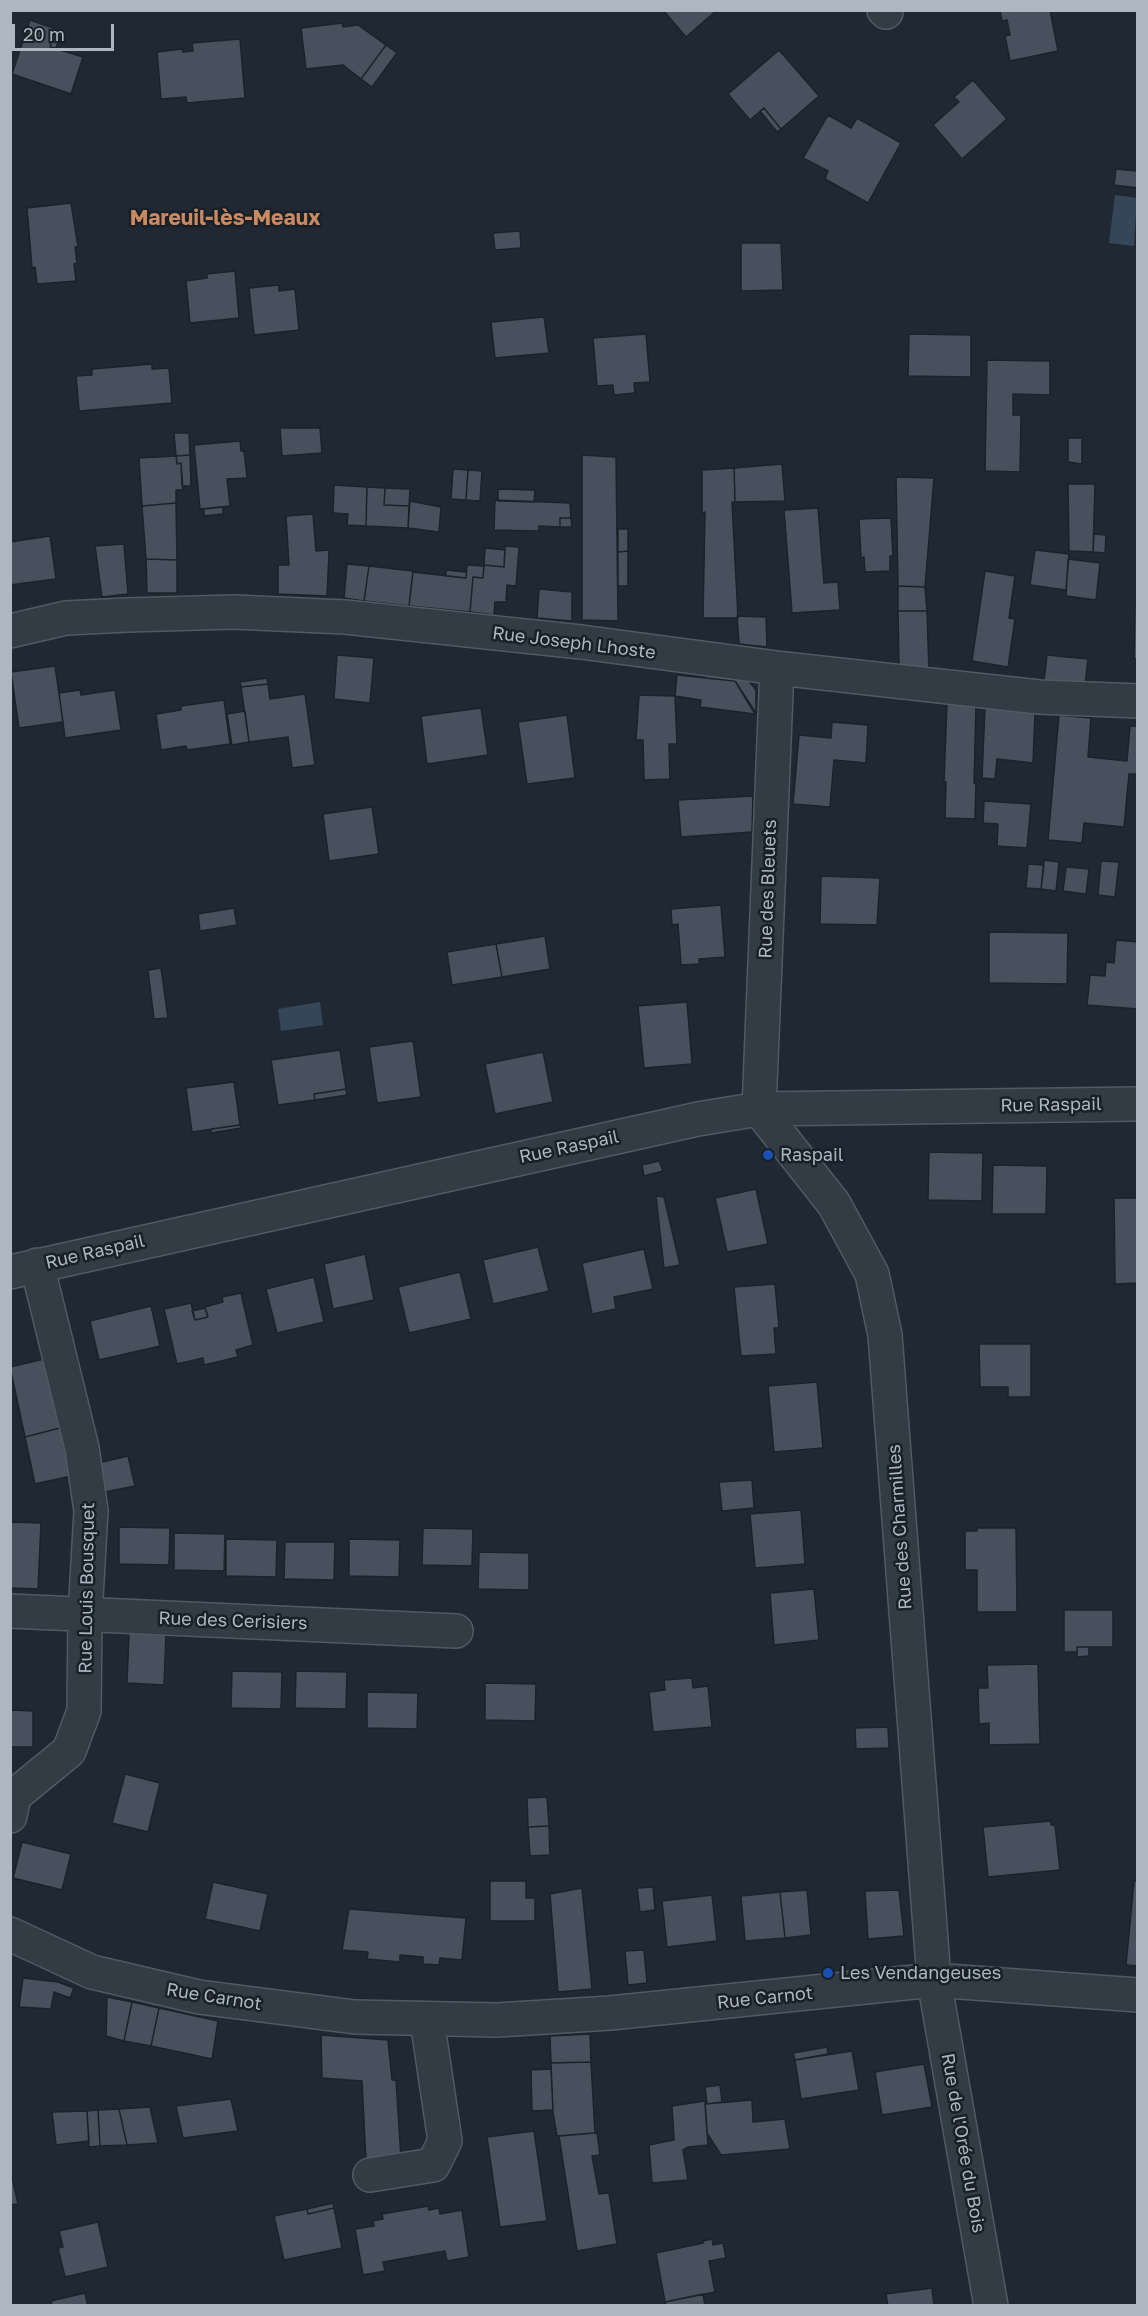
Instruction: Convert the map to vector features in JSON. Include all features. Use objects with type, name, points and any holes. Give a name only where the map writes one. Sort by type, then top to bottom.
[{"type":"street","name":"Rue Joseph Lhoste","points":[[10,631],[66,618],[127,615],[234,612],[345,617],[581,642],[777,668],[1039,697],[1137,701]]},
{"type":"street","name":"Rue des Bleuets","points":[[759,1109],[777,668]]},
{"type":"street","name":"Rue Raspail","points":[[24,1268],[686,1122],[759,1109],[1137,1104]]},
{"type":"street","name":"Rue des Charmilles","points":[[759,1109],[834,1204],[872,1274],[885,1335],[934,1980]]},
{"type":"street","name":"Rue Louis Bousquet","points":[[10,1816],[14,1796],[69,1751],[84,1711],[85,1615],[91,1511],[82,1448],[24,1268]]},
{"type":"street","name":"Rue des Cerisiers","points":[[10,1611],[456,1631]]},
{"type":"street","name":"Rue Carnot","points":[[10,1934],[92,1972],[199,1997],[355,2017],[497,2020],[610,2013],[934,1980],[1137,1995]]},
{"type":"street","name":"Rue de l'Orée du Bois","points":[[934,1980],[991,2306]]},
{"type":"street","points":[[370,2175],[433,2165],[445,2141],[427,2020]]},
{"type":"water","points":[[1115,195],[1137,198],[1134,246],[1109,243]]},
{"type":"water","points":[[320,1002],[323,1025],[281,1031],[278,1009]]},
{"type":"building","points":[[663,10],[717,10],[686,37]]},
{"type":"building","points":[[1000,10],[1050,10],[1058,51],[1010,61],[1005,36],[1010,35],[1007,20],[1002,21]]},
{"type":"building","points":[[30,20],[56,29],[50,47],[83,57],[71,94],[12,74]]},
{"type":"building","points":[[342,23],[343,27],[358,25],[386,45],[361,79],[343,65],[306,69],[301,28]]},
{"type":"building","points":[[56,29],[62,31],[56,48],[50,47]]},
{"type":"building","points":[[240,39],[245,98],[187,103],[186,97],[161,99],[157,52],[182,49],[183,52],[193,51],[192,43]]},
{"type":"building","points":[[386,45],[397,53],[372,87],[361,79]]},
{"type":"building","points":[[779,50],[819,96],[781,129],[764,108],[750,120],[728,94]]},
{"type":"building","points":[[973,80],[1007,119],[962,159],[933,125],[959,102],[954,97]]},
{"type":"building","points":[[764,108],[781,129],[777,132],[760,111]]},
{"type":"building","points":[[828,115],[851,128],[857,118],[901,143],[868,203],[825,179],[828,171],[803,158]]},
{"type":"building","points":[[1116,169],[1138,171],[1138,188],[1114,185]]},
{"type":"building","points":[[71,203],[78,247],[75,247],[77,263],[74,264],[76,281],[37,284],[35,267],[32,268],[27,208]]},
{"type":"building","points":[[520,231],[521,248],[495,250],[493,233]]},
{"type":"building","points":[[741,243],[781,243],[783,290],[741,291]]},
{"type":"building","points":[[235,271],[239,318],[190,323],[186,281],[207,278],[207,274]]},
{"type":"building","points":[[279,285],[279,291],[295,289],[299,330],[254,335],[249,288]]},
{"type":"building","points":[[544,317],[549,353],[495,358],[491,322]]},
{"type":"building","points":[[646,334],[650,382],[634,383],[635,393],[614,395],[613,385],[597,386],[593,338]]},
{"type":"building","points":[[909,334],[971,335],[971,377],[908,376]]},
{"type":"building","points":[[987,360],[1050,361],[1050,395],[1013,394],[1013,415],[1021,415],[1020,472],[985,471]]},
{"type":"building","points":[[152,364],[152,369],[169,368],[172,403],[79,411],[76,376],[92,375],[92,369]]},
{"type":"building","points":[[280,428],[320,428],[322,453],[282,456]]},
{"type":"building","points":[[174,433],[189,433],[190,455],[176,456]]},
{"type":"building","points":[[1068,438],[1082,438],[1082,464],[1068,462]]},
{"type":"building","points":[[240,441],[241,451],[244,451],[247,478],[227,479],[230,506],[200,509],[194,445]]},
{"type":"building","points":[[190,455],[191,486],[182,486],[181,463],[177,464],[176,456]]},
{"type":"building","points":[[582,455],[616,457],[618,621],[582,620]]},
{"type":"building","points":[[176,456],[177,464],[181,463],[183,490],[176,490],[176,503],[142,506],[139,458]]},
{"type":"building","points":[[782,464],[785,501],[735,502],[734,468]]},
{"type":"building","points":[[734,468],[735,502],[732,502],[738,618],[703,618],[705,512],[702,513],[702,470]]},
{"type":"building","points":[[453,469],[468,470],[466,500],[451,499]]},
{"type":"building","points":[[468,470],[482,471],[480,501],[466,500]]},
{"type":"building","points":[[896,477],[934,478],[925,587],[898,586]]},
{"type":"building","points":[[1068,484],[1095,484],[1093,552],[1069,551]]},
{"type":"building","points":[[334,485],[367,487],[366,526],[347,525],[348,514],[333,513]]},
{"type":"building","points":[[367,487],[385,488],[384,505],[409,506],[408,528],[366,526]]},
{"type":"building","points":[[385,488],[410,489],[409,506],[384,505]]},
{"type":"building","points":[[498,489],[535,490],[534,502],[498,501]]},
{"type":"building","points":[[495,500],[570,503],[571,518],[560,518],[560,527],[539,526],[539,531],[494,530]]},
{"type":"building","points":[[410,501],[441,507],[439,532],[408,528]]},
{"type":"building","points":[[176,503],[177,560],[146,559],[142,506]]},
{"type":"building","points":[[223,507],[223,514],[204,516],[204,509]]},
{"type":"building","points":[[818,508],[824,583],[838,582],[840,610],[792,613],[784,510]]},
{"type":"building","points":[[313,514],[316,551],[329,550],[327,596],[278,594],[278,565],[289,565],[286,516]]},
{"type":"building","points":[[560,518],[571,518],[572,527],[560,527]]},
{"type":"building","points":[[891,518],[893,556],[890,556],[890,571],[865,572],[864,557],[861,558],[859,519]]},
{"type":"building","points":[[618,529],[628,529],[628,551],[618,552]]},
{"type":"building","points":[[1094,534],[1106,535],[1105,553],[1093,552]]},
{"type":"building","points":[[50,536],[56,579],[10,585],[10,542]]},
{"type":"building","points":[[124,544],[128,594],[102,597],[95,546]]},
{"type":"building","points":[[505,546],[519,547],[516,586],[507,585],[506,602],[495,602],[494,615],[470,612],[473,577],[483,578],[484,565],[504,567]]},
{"type":"building","points":[[485,548],[505,550],[504,567],[484,565]]},
{"type":"building","points":[[1035,550],[1069,554],[1066,590],[1030,585]]},
{"type":"building","points":[[628,551],[628,586],[618,586],[618,552]]},
{"type":"building","points":[[146,559],[177,560],[177,593],[147,593]]},
{"type":"building","points":[[1068,559],[1100,563],[1096,600],[1066,596]]},
{"type":"building","points":[[347,564],[369,566],[364,601],[344,598]]},
{"type":"building","points":[[467,565],[484,566],[483,578],[473,577],[470,612],[409,606],[413,572],[466,578]]},
{"type":"building","points":[[467,565],[466,578],[446,576],[446,570],[466,572]]},
{"type":"building","points":[[369,566],[413,571],[409,606],[364,601]]},
{"type":"building","points":[[985,571],[1015,576],[1009,618],[1015,619],[1008,667],[972,661]]},
{"type":"building","points":[[898,586],[925,587],[927,611],[898,611]]},
{"type":"building","points":[[539,589],[572,592],[572,621],[537,618]]},
{"type":"building","points":[[1135,607],[1138,607],[1138,659],[1134,659]]},
{"type":"building","points":[[898,611],[927,611],[929,671],[899,668]]},
{"type":"building","points":[[737,616],[766,617],[767,647],[739,644]]},
{"type":"building","points":[[337,655],[374,658],[370,703],[334,699]]},
{"type":"building","points":[[1047,655],[1088,659],[1085,685],[1044,681]]},
{"type":"building","points":[[55,666],[63,722],[19,728],[11,672]]},
{"type":"building","points":[[677,675],[735,681],[755,714],[700,707],[701,700],[675,696]]},
{"type":"building","points":[[705,675],[747,679],[756,690],[756,713],[735,681],[705,678]]},
{"type":"building","points":[[267,678],[268,684],[241,687],[240,682]]},
{"type":"building","points":[[268,684],[270,699],[305,694],[315,765],[292,768],[288,737],[249,742],[241,687]]},
{"type":"building","points":[[80,690],[81,695],[115,690],[121,730],[65,738],[59,693]]},
{"type":"building","points":[[639,695],[675,696],[677,744],[669,744],[670,779],[644,780],[643,740],[636,740]]},
{"type":"building","points":[[224,700],[230,744],[187,750],[186,746],[161,750],[156,714],[181,710],[181,706]]},
{"type":"building","points":[[947,702],[976,705],[975,819],[945,818]]},
{"type":"building","points":[[985,707],[1035,713],[1033,763],[997,759],[995,779],[982,778]]},
{"type":"building","points":[[481,708],[488,755],[427,764],[421,716]]},
{"type":"building","points":[[245,711],[249,742],[232,745],[227,714]]},
{"type":"building","points":[[567,715],[575,778],[527,784],[518,722]]},
{"type":"building","points":[[1059,715],[1091,718],[1088,757],[1127,761],[1130,726],[1138,726],[1138,774],[1129,774],[1124,827],[1084,823],[1082,843],[1048,840]]},
{"type":"building","points":[[832,722],[868,725],[866,763],[834,760],[830,807],[793,804],[799,735],[831,738]]},
{"type":"building","points":[[753,796],[752,832],[681,837],[678,800]]},
{"type":"building","points":[[984,801],[1031,804],[1027,848],[997,846],[998,824],[983,823]]},
{"type":"building","points":[[372,807],[379,854],[329,861],[323,814]]},
{"type":"building","points":[[1044,860],[1059,862],[1056,891],[1041,889]]},
{"type":"building","points":[[1101,861],[1119,862],[1115,897],[1098,895]]},
{"type":"building","points":[[1028,864],[1044,865],[1041,889],[1026,888]]},
{"type":"building","points":[[1066,867],[1089,869],[1086,894],[1063,891]]},
{"type":"building","points":[[821,876],[880,878],[877,925],[820,924]]},
{"type":"building","points":[[721,905],[725,957],[699,959],[699,964],[681,965],[678,924],[672,925],[671,909]]},
{"type":"building","points":[[234,908],[237,925],[200,931],[198,914]]},
{"type":"building","points":[[989,932],[1068,933],[1067,984],[989,983]]},
{"type":"building","points":[[545,936],[550,969],[502,977],[496,944]]},
{"type":"building","points":[[1116,940],[1138,942],[1138,1009],[1087,1005],[1090,975],[1105,976],[1106,962],[1114,963]]},
{"type":"building","points":[[496,944],[502,977],[452,985],[447,952]]},
{"type":"building","points":[[161,968],[168,1018],[154,1019],[148,970]]},
{"type":"building","points":[[687,1002],[692,1064],[644,1068],[638,1006]]},
{"type":"building","points":[[413,1041],[421,1097],[377,1103],[369,1047]]},
{"type":"building","points":[[340,1050],[346,1089],[314,1094],[315,1100],[278,1105],[271,1060]]},
{"type":"building","points":[[543,1052],[553,1102],[495,1114],[485,1064]]},
{"type":"building","points":[[234,1082],[240,1125],[192,1132],[186,1088]]},
{"type":"building","points":[[346,1089],[347,1095],[315,1100],[314,1094]]},
{"type":"building","points":[[240,1125],[241,1128],[211,1133],[211,1129]]},
{"type":"building","points":[[929,1152],[983,1153],[982,1201],[928,1200]]},
{"type":"building","points":[[659,1161],[663,1171],[644,1176],[642,1165]]},
{"type":"building","points":[[993,1165],[1047,1166],[1046,1214],[992,1214]]},
{"type":"building","points":[[756,1189],[768,1244],[727,1252],[715,1198]]},
{"type":"building","points":[[656,1196],[664,1197],[680,1265],[664,1268]]},
{"type":"building","points":[[1114,1198],[1138,1198],[1138,1283],[1115,1284]]},
{"type":"building","points":[[538,1247],[549,1291],[493,1304],[483,1260]]},
{"type":"building","points":[[644,1249],[653,1289],[614,1297],[616,1309],[592,1314],[582,1263]]},
{"type":"building","points":[[365,1254],[374,1300],[333,1309],[324,1264]]},
{"type":"building","points":[[460,1272],[471,1319],[409,1333],[398,1287]]},
{"type":"building","points":[[314,1277],[324,1322],[277,1333],[266,1289]]},
{"type":"building","points":[[775,1284],[779,1328],[774,1328],[776,1354],[741,1356],[734,1287]]},
{"type":"building","points":[[241,1293],[253,1345],[236,1350],[238,1357],[204,1365],[203,1358],[177,1364],[164,1309],[191,1303],[195,1320],[208,1317],[205,1307],[223,1302],[222,1297]]},
{"type":"building","points":[[151,1306],[160,1346],[99,1360],[90,1321]]},
{"type":"building","points":[[205,1308],[208,1317],[195,1320],[192,1311]]},
{"type":"building","points":[[979,1344],[1031,1344],[1031,1397],[1008,1397],[1008,1387],[980,1387]]},
{"type":"building","points":[[44,1359],[60,1428],[25,1437],[10,1367]]},
{"type":"building","points":[[817,1382],[823,1448],[774,1452],[768,1386]]},
{"type":"building","points":[[60,1428],[71,1476],[35,1484],[25,1437]]},
{"type":"building","points":[[128,1456],[135,1486],[105,1492],[98,1463]]},
{"type":"building","points":[[752,1480],[754,1508],[722,1511],[719,1482]]},
{"type":"building","points":[[801,1510],[805,1564],[755,1568],[750,1514]]},
{"type":"building","points":[[10,1522],[41,1523],[38,1589],[10,1588]]},
{"type":"building","points":[[119,1527],[170,1528],[169,1565],[119,1564]]},
{"type":"building","points":[[423,1528],[473,1529],[472,1566],[422,1565]]},
{"type":"building","points":[[977,1528],[1016,1528],[1017,1612],[977,1612],[977,1570],[965,1570],[965,1531],[977,1531]]},
{"type":"building","points":[[174,1533],[225,1534],[224,1571],[174,1570]]},
{"type":"building","points":[[226,1539],[277,1540],[276,1577],[226,1576]]},
{"type":"building","points":[[349,1539],[400,1540],[399,1577],[349,1576]]},
{"type":"building","points":[[285,1542],[335,1542],[334,1580],[284,1579]]},
{"type":"building","points":[[479,1552],[529,1553],[529,1590],[478,1589]]},
{"type":"building","points":[[814,1589],[819,1640],[774,1645],[770,1593]]},
{"type":"building","points":[[1064,1610],[1113,1610],[1113,1647],[1077,1647],[1077,1652],[1064,1652]]},
{"type":"building","points":[[129,1633],[166,1635],[164,1685],[127,1683]]},
{"type":"building","points":[[1077,1647],[1089,1647],[1089,1656],[1077,1657]]},
{"type":"building","points":[[1038,1664],[1040,1744],[989,1745],[989,1723],[979,1724],[978,1688],[988,1688],[987,1665]]},
{"type":"building","points":[[232,1671],[282,1672],[281,1709],[231,1708]]},
{"type":"building","points":[[296,1671],[347,1672],[346,1709],[295,1708]]},
{"type":"building","points":[[692,1678],[693,1688],[708,1686],[712,1727],[653,1732],[649,1692],[665,1690],[664,1680]]},
{"type":"building","points":[[485,1683],[536,1684],[535,1721],[485,1720]]},
{"type":"building","points":[[367,1692],[418,1693],[417,1729],[367,1728]]},
{"type":"building","points":[[10,1710],[33,1711],[33,1747],[10,1747]]},
{"type":"building","points":[[888,1727],[889,1748],[856,1749],[855,1728]]},
{"type":"building","points":[[125,1774],[160,1783],[148,1832],[112,1823]]},
{"type":"building","points":[[547,1797],[549,1826],[528,1827],[527,1798]]},
{"type":"building","points":[[1051,1821],[1051,1825],[1055,1825],[1060,1870],[988,1877],[983,1827]]},
{"type":"building","points":[[549,1826],[550,1855],[530,1856],[528,1827]]},
{"type":"building","points":[[22,1842],[71,1854],[62,1890],[13,1878]]},
{"type":"building","points":[[490,1881],[526,1881],[526,1898],[535,1898],[535,1921],[490,1921]]},
{"type":"building","points":[[1134,1881],[1138,1881],[1138,1966],[1126,1965]]},
{"type":"building","points":[[213,1882],[268,1894],[260,1931],[205,1919]]},
{"type":"building","points":[[653,1887],[655,1910],[640,1912],[637,1888]]},
{"type":"building","points":[[582,1888],[592,1989],[558,1992],[550,1894]]},
{"type":"building","points":[[807,1890],[811,1935],[785,1938],[780,1892]]},
{"type":"building","points":[[899,1890],[904,1936],[868,1939],[865,1891]]},
{"type":"building","points":[[780,1892],[785,1938],[745,1941],[741,1896]]},
{"type":"building","points":[[712,1895],[717,1941],[667,1947],[662,1901]]},
{"type":"building","points":[[349,1909],[466,1918],[462,1960],[440,1958],[439,1965],[423,1964],[423,1957],[400,1955],[400,1962],[367,1959],[368,1952],[342,1950]]},
{"type":"building","points":[[644,1950],[647,1983],[628,1985],[625,1951]]},
{"type":"building","points":[[23,1978],[58,1982],[74,1988],[70,1998],[54,1992],[51,2009],[19,2007]]},
{"type":"building","points":[[107,1997],[132,2002],[124,2041],[106,2036]]},
{"type":"building","points":[[132,2002],[159,2008],[151,2046],[124,2041]]},
{"type":"building","points":[[159,2008],[218,2021],[212,2059],[151,2046]]},
{"type":"building","points":[[590,2034],[591,2062],[551,2063],[550,2036]]},
{"type":"building","points":[[321,2035],[388,2040],[392,2080],[396,2080],[401,2158],[366,2161],[362,2081],[322,2078]]},
{"type":"building","points":[[827,2047],[828,2054],[795,2060],[793,2053]]},
{"type":"building","points":[[852,2051],[859,2090],[801,2099],[795,2060]]},
{"type":"building","points":[[591,2062],[595,2133],[557,2136],[553,2112],[551,2063]]},
{"type":"building","points":[[924,2064],[932,2107],[882,2115],[875,2072]]},
{"type":"building","points":[[551,2069],[553,2110],[532,2111],[531,2070]]},
{"type":"building","points":[[720,2085],[722,2102],[707,2104],[705,2087]]},
{"type":"building","points":[[231,2099],[238,2131],[183,2138],[176,2106]]},
{"type":"building","points":[[752,2100],[753,2122],[785,2119],[790,2149],[721,2155],[707,2133],[705,2104]]},
{"type":"building","points":[[705,2101],[708,2145],[688,2147],[683,2150],[688,2180],[652,2183],[649,2145],[674,2140],[672,2106]]},
{"type":"building","points":[[150,2107],[158,2143],[127,2145],[119,2109]]},
{"type":"building","points":[[119,2109],[127,2145],[100,2146],[98,2110]]},
{"type":"building","points":[[98,2110],[100,2146],[89,2147],[87,2111]]},
{"type":"building","points":[[87,2111],[89,2141],[56,2145],[52,2112]]},
{"type":"building","points":[[534,2131],[547,2221],[500,2227],[487,2137]]},
{"type":"building","points":[[597,2133],[600,2155],[592,2156],[599,2194],[609,2193],[617,2244],[577,2251],[559,2136]]},
{"type":"building","points":[[10,2168],[18,2204],[10,2205]]},
{"type":"building","points":[[333,2203],[334,2208],[308,2214],[307,2209]]},
{"type":"building","points":[[428,2206],[429,2210],[439,2208],[440,2214],[462,2210],[469,2257],[447,2261],[445,2251],[383,2262],[385,2271],[363,2275],[355,2229],[374,2226],[373,2221],[383,2219],[382,2214]]},
{"type":"building","points":[[334,2208],[342,2248],[284,2260],[274,2216],[307,2209],[308,2214]]},
{"type":"building","points":[[98,2222],[108,2267],[65,2277],[58,2248],[63,2247],[59,2231]]},
{"type":"building","points":[[712,2239],[713,2245],[723,2243],[726,2258],[709,2261],[715,2292],[665,2302],[656,2253]]},
{"type":"building","points":[[932,2288],[934,2306],[888,2306],[886,2294]]},
{"type":"building","points":[[85,2293],[88,2306],[52,2306],[51,2301]]},
{"type":"building","points":[[703,2294],[705,2306],[666,2306],[665,2302]]},
{"type":"place","name":"Raspail","points":[[768,1155]]},
{"type":"place","name":"Les Vendangeuses","points":[[828,1973]]},
{"type":"district","name":"Mareuil-lès-Meaux","points":[[225,218]]}]
